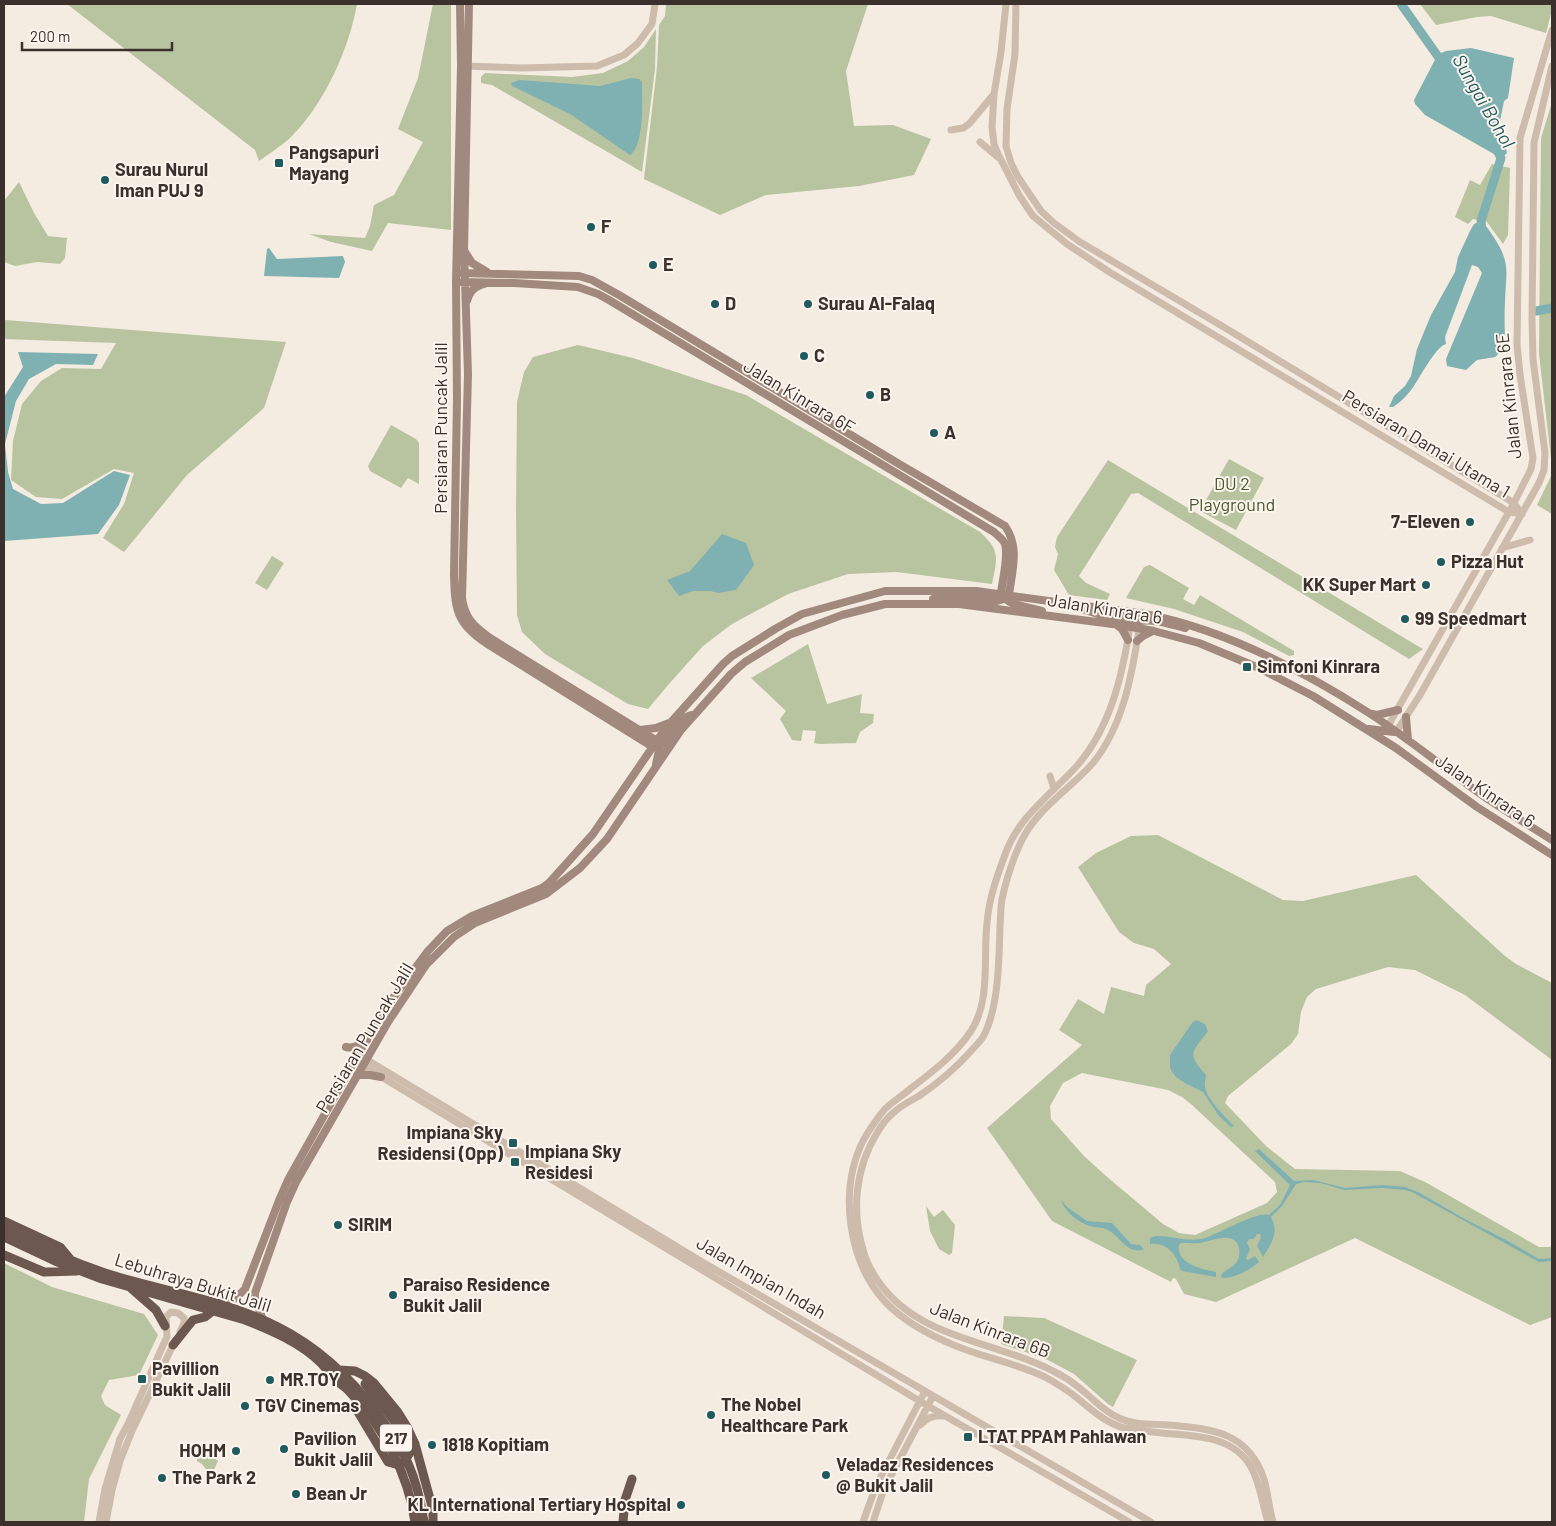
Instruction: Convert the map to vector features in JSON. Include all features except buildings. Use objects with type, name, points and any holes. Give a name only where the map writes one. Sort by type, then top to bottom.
[{"type":"highway","points":[[4,1221],[60,1247],[71,1260]]},
{"type":"highway","name":"Lebuhraya Bukit Jalil","points":[[4,1230],[71,1260],[129,1280],[263,1320],[298,1338],[352,1382],[395,1438],[409,1462],[421,1501],[424,1522]]},
{"type":"highway","name":"Lebuhraya Bukit Jalil","points":[[4,1237],[80,1271],[128,1286],[216,1307],[266,1328],[300,1347],[321,1363],[347,1389],[382,1433],[395,1455],[405,1480],[412,1501],[415,1522]]},
{"type":"highway","points":[[4,1248],[53,1272]]},
{"type":"highway","points":[[4,1255],[44,1272],[80,1271]]},
{"type":"highway","points":[[128,1286],[156,1310],[166,1326]]},
{"type":"highway","points":[[173,1345],[193,1320],[205,1317],[216,1307]]},
{"type":"highway","points":[[336,1380],[355,1407],[388,1462],[399,1464],[406,1461],[410,1452],[395,1423],[365,1384],[355,1376],[339,1370]]},
{"type":"highway","points":[[339,1370],[355,1371],[374,1383],[397,1411],[407,1427],[415,1444],[433,1510],[433,1522]]},
{"type":"highway","points":[[623,1522],[625,1500],[632,1479]]},
{"type":"main road","name":"Persiaran Puncak Jalil","points":[[460,4],[464,66],[464,250],[468,374],[462,598],[464,609],[468,618],[490,638],[640,730],[657,745]]},
{"type":"main road","name":"Persiaran Puncak Jalil","points":[[470,4],[464,66],[456,273],[454,583],[458,612],[463,623],[472,634],[642,740],[657,745]]},
{"type":"main road","points":[[464,250],[472,263],[490,273]]},
{"type":"main road","name":"Jalan Kinrara 6F","points":[[456,273],[579,276],[598,284],[1005,526],[1011,534],[1015,550],[1007,578]]},
{"type":"main road","name":"Jalan Kinrara 6F","points":[[456,282],[578,286],[598,294],[1000,537],[1006,547],[1007,578],[1005,596]]},
{"type":"main road","points":[[466,303],[474,288],[488,282]]},
{"type":"main road","points":[[656,329],[661,320]]},
{"type":"main road","points":[[456,422],[464,419],[467,414]]},
{"type":"main road","points":[[846,444],[851,435]]},
{"type":"main road","points":[[985,592],[1007,578],[1020,597]]},
{"type":"main road","name":"Jalan Kinrara 6","points":[[657,745],[670,723],[723,664],[732,656],[783,623],[802,614],[885,591],[985,592],[1172,619],[1293,668],[1370,713],[1484,796],[1552,840]]},
{"type":"main road","points":[[926,603],[933,599],[946,597],[997,601],[1005,596],[1009,602],[1060,617]]},
{"type":"main road","points":[[1063,603],[1101,616],[1126,619],[1135,626],[1147,621],[1158,622],[1210,633]]},
{"type":"main road","name":"Jalan Kinrara 6","points":[[655,768],[694,714],[738,668],[790,635],[842,615],[885,604],[959,604],[1135,626],[1199,643],[1259,668],[1313,696],[1396,748],[1478,807],[1552,854]]},
{"type":"main road","points":[[1117,625],[1122,629],[1128,640]]},
{"type":"main road","points":[[1137,641],[1154,631]]},
{"type":"main road","points":[[1370,713],[1377,715],[1398,710]]},
{"type":"main road","points":[[657,745],[686,716],[694,714]]},
{"type":"main road","points":[[1406,717],[1408,740]]},
{"type":"main road","points":[[640,730],[656,728],[670,723]]},
{"type":"main road","points":[[1363,728],[1391,730],[1396,748]]},
{"type":"main road","points":[[642,740],[646,746],[647,756]]},
{"type":"main road","name":"Persiaran Puncak Jalil","points":[[216,1307],[241,1295],[245,1289],[288,1180],[379,1018],[402,988],[416,965],[447,931],[472,916],[542,888],[560,872],[593,834],[647,756],[657,745]]},
{"type":"main road","name":"Persiaran Puncak Jalil","points":[[263,1320],[254,1299],[254,1293],[296,1182],[388,1022],[426,965],[454,936],[475,923],[546,894],[580,868],[608,839],[655,768],[657,745]]},
{"type":"main road","points":[[346,1048],[356,1046],[367,1040]]},
{"type":"main road","points":[[357,1075],[382,1077]]},
{"type":"street","points":[[464,66],[521,68],[597,66],[624,55],[638,43],[652,24],[655,4]]},
{"type":"street","points":[[999,158],[993,135],[994,94],[1000,61],[1006,4]]},
{"type":"street","name":"Persiaran Damai Utama 1","points":[[1016,4],[1015,54],[1008,109],[1006,146],[1011,163],[1024,187],[1041,211],[1080,242],[1514,503],[1522,514]]},
{"type":"street","name":"Jalan Kinrara 6E","points":[[1391,730],[1398,710],[1514,503],[1531,469],[1533,458],[1517,344],[1520,138],[1552,30]]},
{"type":"street","name":"Jalan Kinrara 6E","points":[[1391,730],[1406,717],[1420,695],[1522,514],[1544,470],[1546,453],[1533,359],[1534,143],[1552,66]]},
{"type":"street","points":[[951,130],[964,128],[969,124],[994,94]]},
{"type":"street","points":[[980,142],[999,158]]},
{"type":"street","name":"Persiaran Damai Utama 1","points":[[999,158],[1028,209],[1047,228],[1073,248],[1111,273],[1509,512],[1522,514]]},
{"type":"street","points":[[1503,497],[1520,492]]},
{"type":"street","points":[[1496,504],[1500,510],[1502,524]]},
{"type":"street","points":[[1502,548],[1530,540]]},
{"type":"street","name":"Jalan Kinrara 6B","points":[[1135,626],[1128,640],[1112,706],[1098,736],[1086,755],[1025,819],[1007,848],[992,890],[987,923],[984,992],[972,1029],[947,1058],[886,1108],[864,1140],[857,1157],[849,1195],[851,1226],[858,1258],[864,1273],[877,1294],[894,1312],[916,1327],[957,1346],[1020,1366],[1047,1378],[1070,1392],[1108,1422],[1116,1426],[1218,1440],[1236,1449],[1250,1466],[1259,1485],[1268,1522]]},
{"type":"street","name":"Jalan Kinrara 6B","points":[[1135,626],[1137,641],[1122,710],[1107,741],[1093,763],[1040,814],[1024,835],[1015,856],[1002,897],[996,992],[991,1016],[983,1037],[960,1064],[923,1093],[892,1113],[880,1128],[871,1144],[859,1178],[856,1194],[858,1225],[864,1256],[870,1269],[887,1294],[921,1320],[947,1332],[1036,1362],[1072,1382],[1102,1409],[1119,1418],[1136,1422],[1205,1429],[1218,1432],[1238,1443],[1254,1458],[1260,1469],[1265,1483],[1273,1522]]},
{"type":"street","points":[[1050,776],[1054,789]]},
{"type":"street","points":[[1060,783],[1065,786],[1072,785]]},
{"type":"street","name":"Jalan Impian Indah","points":[[357,1058],[704,1263],[1151,1522]]},
{"type":"street","name":"Jalan Impian Indah","points":[[365,1063],[382,1077],[928,1406],[1130,1522]]},
{"type":"street","points":[[99,1522],[105,1489],[120,1438],[167,1337],[166,1317],[171,1312],[178,1312],[184,1318],[184,1323],[132,1431],[120,1461],[106,1522]]},
{"type":"street","points":[[863,1522],[876,1486],[925,1391]]},
{"type":"street","points":[[873,1522],[884,1489],[933,1396]]},
{"type":"street","points":[[915,1430],[928,1418],[946,1416]]},
{"type":"green space","points":[[67,4],[357,4],[342,57],[325,91],[305,122],[293,135],[259,161],[255,150]]},
{"type":"green space","points":[[433,4],[451,4],[451,230],[388,223],[372,251],[331,242],[309,234],[365,238],[370,226],[374,205],[394,195],[423,142],[398,129],[418,78]]},
{"type":"green space","points":[[666,4],[868,4],[846,71],[854,126],[893,125],[931,139],[914,175],[859,186],[766,195],[720,215],[644,179],[657,67],[659,25],[665,16]]},
{"type":"green space","points":[[1420,4],[1552,4],[1552,10],[1546,33],[1491,16],[1436,25]]},
{"type":"green space","points":[[656,29],[655,69],[642,172],[492,85],[481,83],[481,77],[485,73],[572,77],[603,73],[628,61],[644,47]]},
{"type":"green space","points":[[1552,102],[1552,468],[1539,354],[1541,138]]},
{"type":"green space","points":[[1492,164],[1510,168],[1508,235],[1503,244],[1487,222],[1473,219],[1468,224],[1455,217],[1470,180],[1480,185]]},
{"type":"green space","points":[[19,182],[48,236],[67,238],[65,258],[60,264],[37,262],[15,266],[4,262],[4,201]]},
{"type":"green space","points":[[4,320],[286,342],[264,408],[187,475],[124,552],[103,538],[124,504],[134,473],[114,469],[62,499],[36,497],[11,480],[13,441],[22,404],[41,381],[62,368],[101,369],[116,343],[4,339]]},
{"type":"green space","points":[[578,345],[633,358],[746,395],[980,532],[991,544],[996,555],[992,584],[897,572],[848,574],[788,594],[732,624],[703,646],[648,709],[628,704],[545,654],[522,632],[517,615],[517,402],[524,372],[533,357]]},
{"type":"green space","points":[[391,425],[416,439],[419,443],[419,484],[408,478],[401,488],[370,471],[368,466]]},
{"type":"green space","name":"DU 2 Playground","points":[[1229,459],[1264,478],[1236,530],[1200,511]]},
{"type":"green space","points":[[1108,460],[1423,649],[1409,659],[1138,493],[1131,494],[1079,576],[1086,583],[1110,594],[1107,600],[1069,595],[1054,570],[1058,554],[1055,547],[1057,537]]},
{"type":"green space","points":[[1552,474],[1552,514],[1537,505]]},
{"type":"green space","points":[[272,556],[284,563],[267,590],[255,583]]},
{"type":"green space","points":[[1150,565],[1189,588],[1183,599],[1194,605],[1200,595],[1294,651],[1294,655],[1289,656],[1243,632],[1174,609],[1126,598],[1144,567]]},
{"type":"green space","points":[[808,644],[827,704],[862,694],[860,713],[874,714],[873,723],[860,732],[856,743],[814,743],[816,731],[803,730],[801,741],[792,740],[780,719],[786,711],[751,678]]},
{"type":"green space","points":[[1158,835],[1283,900],[1303,901],[1416,875],[1505,956],[1552,983],[1552,1060],[1465,995],[1415,970],[1388,967],[1316,989],[1307,997],[1301,1012],[1298,1034],[1291,1044],[1228,1096],[1225,1103],[1266,1146],[1295,1169],[1400,1171],[1427,1183],[1539,1247],[1552,1247],[1552,1317],[1530,1325],[1355,1238],[1216,1302],[1184,1294],[1176,1279],[1173,1278],[1171,1282],[1052,1221],[987,1128],[1082,1045],[1059,1030],[1078,999],[1104,1014],[1111,987],[1144,996],[1146,985],[1171,964],[1154,949],[1134,943],[1119,932],[1078,867],[1096,853],[1131,836]],"holes":[[[1082,1073],[1168,1090],[1192,1105],[1275,1182],[1277,1192],[1267,1203],[1195,1235],[1179,1233],[1163,1224],[1106,1176],[1084,1156],[1051,1119],[1050,1106],[1063,1083]]]},
{"type":"green space","points":[[926,1206],[934,1217],[943,1210],[955,1225],[952,1253],[949,1255],[939,1249],[930,1231]]},
{"type":"green space","points":[[4,1263],[52,1287],[144,1314],[158,1335],[139,1375],[109,1380],[101,1396],[105,1405],[121,1415],[89,1479],[84,1522],[4,1522]]},
{"type":"green space","points":[[1004,1316],[1044,1318],[1137,1360],[1113,1407],[1074,1374],[1046,1359],[1001,1344]]},
{"type":"green space","points":[[197,1446],[200,1446],[218,1461],[211,1476],[202,1464],[197,1461]]},
{"type":"water","points":[[1471,48],[1514,58],[1508,98],[1504,101],[1497,136],[1507,153],[1501,158],[1425,115],[1415,104],[1414,100],[1438,54],[1446,51]]},
{"type":"water","points":[[631,78],[639,79],[642,82],[642,109],[638,142],[635,150],[630,155],[570,114],[512,86],[511,83],[519,80],[600,86]]},
{"type":"water","points":[[1481,221],[1499,245],[1505,261],[1505,348],[1495,357],[1477,360],[1466,370],[1447,366],[1446,359],[1482,273],[1478,267],[1472,265],[1445,337],[1446,344],[1434,355],[1406,396],[1393,407],[1389,407],[1394,396],[1405,386],[1411,376],[1417,349],[1431,315],[1455,272],[1458,257],[1470,231],[1474,224]]},
{"type":"water","points":[[269,248],[277,259],[343,256],[345,262],[339,278],[264,276],[267,249]]},
{"type":"water","points":[[18,352],[98,354],[93,365],[56,364],[29,379],[16,401],[5,444],[8,472],[13,489],[41,504],[63,503],[114,471],[130,475],[119,505],[98,534],[4,541],[4,397],[23,367]]},
{"type":"water","points":[[722,534],[746,543],[754,565],[736,590],[718,593],[693,591],[679,596],[667,580],[690,571]]},
{"type":"water","points":[[1196,1020],[1205,1024],[1208,1031],[1194,1053],[1196,1062],[1206,1075],[1206,1092],[1217,1108],[1234,1126],[1231,1127],[1219,1116],[1203,1092],[1176,1077],[1170,1067],[1170,1055]]},
{"type":"water","points":[[1259,1149],[1294,1181],[1313,1180],[1345,1188],[1383,1185],[1405,1187],[1420,1193],[1539,1259],[1552,1258],[1552,1261],[1539,1262],[1412,1192],[1383,1188],[1344,1190],[1321,1183],[1304,1182],[1296,1184],[1282,1206],[1271,1217],[1274,1233],[1272,1242],[1263,1257],[1257,1246],[1261,1237],[1260,1234],[1257,1234],[1254,1239],[1249,1239],[1247,1243],[1250,1249],[1246,1259],[1248,1260],[1255,1256],[1259,1262],[1247,1271],[1222,1278],[1221,1275],[1234,1265],[1239,1258],[1239,1248],[1233,1239],[1223,1238],[1201,1243],[1181,1243],[1179,1245],[1179,1251],[1186,1261],[1191,1265],[1216,1272],[1216,1277],[1182,1271],[1170,1250],[1161,1245],[1150,1244],[1150,1238],[1155,1236],[1192,1240],[1205,1238],[1247,1219],[1269,1215],[1280,1205],[1290,1185],[1255,1151]]},
{"type":"water","points":[[1061,1200],[1067,1207],[1087,1221],[1112,1223],[1131,1244],[1140,1245],[1144,1249],[1133,1250],[1106,1229],[1093,1227],[1079,1221],[1066,1209]]},
{"type":"waterway","name":"Sungai Bohol","points":[[1401,4],[1444,65]]},
{"type":"waterway","name":"Sungai Bohol","points":[[1482,233],[1481,221],[1501,158],[1496,148]]},
{"type":"waterway","name":"Sungai Bohol","points":[[1536,311],[1552,308]]},
{"type":"place","name":"Pangsapuri Mayang","points":[[279,163]]},
{"type":"place","name":"Surau Nurul Iman PUJ 9","points":[[105,180]]},
{"type":"place","name":"F","points":[[591,227]]},
{"type":"place","name":"E","points":[[653,265]]},
{"type":"place","name":"D","points":[[715,304]]},
{"type":"place","name":"Surau Al-Falaq","points":[[808,304]]},
{"type":"place","name":"C","points":[[804,356]]},
{"type":"place","name":"B","points":[[870,395]]},
{"type":"place","name":"A","points":[[934,433]]},
{"type":"place","name":"7-Eleven","points":[[1470,522]]},
{"type":"place","name":"Pizza Hut","points":[[1441,562]]},
{"type":"place","name":"KK Super Mart","points":[[1426,585]]},
{"type":"place","name":"99 Speedmart","points":[[1405,619]]},
{"type":"place","name":"Simfoni Kinrara","points":[[1247,667]]},
{"type":"place","name":"Impiana Sky Residensi (Opp)","points":[[513,1143]]},
{"type":"place","name":"Impiana Sky Residesi","points":[[515,1162]]},
{"type":"place","name":"SIRIM","points":[[338,1225]]},
{"type":"place","name":"Paraiso Residence Bukit Jalil","points":[[393,1295]]},
{"type":"place","name":"Pavillion Bukit Jalil","points":[[142,1379]]},
{"type":"place","name":"MR.TOY","points":[[270,1380]]},
{"type":"place","name":"TGV Cinemas","points":[[245,1406]]},
{"type":"place","name":"The Nobel Healthcare Park","points":[[711,1415]]},
{"type":"place","name":"LTAT PPAM Pahlawan","points":[[968,1437]]},
{"type":"place","name":"1818 Kopitiam","points":[[432,1445]]},
{"type":"place","name":"Pavilion Bukit Jalil","points":[[284,1449]]},
{"type":"place","name":"HOHM","points":[[236,1451]]},
{"type":"place","name":"Veladaz Residences @ Bukit Jalil","points":[[826,1475]]},
{"type":"place","name":"The Park 2","points":[[162,1478]]},
{"type":"place","name":"Bean Jr","points":[[296,1494]]},
{"type":"place","name":"KL International Tertiary Hospital","points":[[681,1505]]}]
